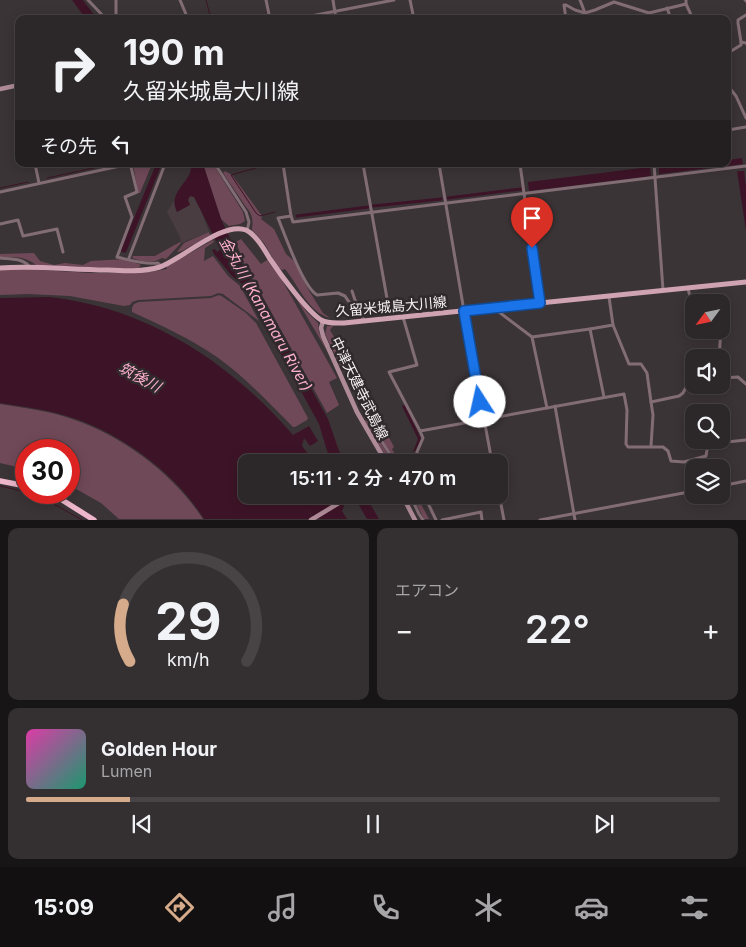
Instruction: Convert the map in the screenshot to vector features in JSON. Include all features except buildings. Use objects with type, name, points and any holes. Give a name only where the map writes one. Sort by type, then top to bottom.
[{"type":"highway","points":[[0,480],[15,483]]},
{"type":"highway","points":[[69,504],[94,520]]},
{"type":"main road","points":[[0,89],[15,86]]},
{"type":"main road","points":[[0,268],[150,270],[228,230],[241,229],[247,231]]},
{"type":"main road","name":"久留米城島大川線","points":[[247,231],[255,237],[276,268],[312,313],[323,321],[344,323],[366,321],[746,282]]},
{"type":"main road","name":"中津天建寺武島線","points":[[323,321],[321,328],[323,336],[357,412],[381,454]]},
{"type":"main road","points":[[311,520],[337,504]]},
{"type":"main road","points":[[406,504],[414,520]]},
{"type":"street","points":[[88,0],[102,15]]},
{"type":"street","points":[[116,0],[116,15]]},
{"type":"street","points":[[180,0],[186,15]]},
{"type":"street","points":[[266,0],[269,15]]},
{"type":"street","points":[[333,0],[336,15]]},
{"type":"street","points":[[315,15],[394,0]]},
{"type":"street","points":[[410,0],[413,15]]},
{"type":"street","points":[[580,0],[585,13]]},
{"type":"street","points":[[565,15],[564,5],[585,13],[614,2],[649,13],[686,2],[691,15]]},
{"type":"street","points":[[667,8],[670,15]]},
{"type":"street","points":[[731,51],[744,43],[738,20],[746,15]]},
{"type":"street","points":[[731,90],[746,118]]},
{"type":"street","points":[[731,130],[746,127]]},
{"type":"street","points":[[283,167],[293,222],[746,166]]},
{"type":"street","points":[[36,167],[39,183]]},
{"type":"street","points":[[0,192],[115,167]]},
{"type":"street","points":[[131,167],[137,192],[125,197],[132,217],[117,257],[128,258],[146,264],[158,263],[161,266]]},
{"type":"street","points":[[128,258],[164,167]]},
{"type":"street","points":[[217,167],[246,212],[249,222],[247,231]]},
{"type":"street","points":[[363,167],[388,304]]},
{"type":"street","points":[[440,167],[490,454]]},
{"type":"street","points":[[520,167],[540,303]]},
{"type":"street","points":[[654,167],[663,291]]},
{"type":"street","points":[[291,216],[278,218],[302,275],[310,288],[317,295],[342,294],[350,306],[366,321]]},
{"type":"street","points":[[0,224],[18,220],[22,236],[57,228],[62,252]]},
{"type":"street","points":[[0,258],[24,261],[29,267]]},
{"type":"street","points":[[688,288],[689,294]]},
{"type":"street","points":[[352,291],[356,306],[354,308]]},
{"type":"street","points":[[610,296],[613,325],[629,364],[641,364],[647,373],[652,416],[651,446]]},
{"type":"street","points":[[495,309],[532,337],[547,408]]},
{"type":"street","points":[[403,317],[417,365],[389,372],[423,438],[417,454]]},
{"type":"street","points":[[532,337],[613,325]]},
{"type":"street","points":[[590,329],[604,398]]},
{"type":"street","points":[[730,378],[738,377],[746,384]]},
{"type":"street","points":[[651,402],[679,396],[685,389]]},
{"type":"street","points":[[420,431],[624,394],[627,410],[626,444],[628,447],[663,447],[668,451],[671,461],[684,462],[706,456],[708,444],[746,440]]},
{"type":"street","points":[[555,406],[575,520]]},
{"type":"street","points":[[366,417],[390,454]]},
{"type":"street","points":[[730,484],[746,481]]},
{"type":"street","points":[[540,520],[685,493]]},
{"type":"street","points":[[414,504],[423,520]]},
{"type":"street","points":[[428,504],[436,520]]},
{"type":"street","points":[[501,504],[504,520]]},
{"type":"street","points":[[442,520],[481,512],[482,520]]},
{"type":"shaded area","points":[[134,167],[151,167],[140,193],[138,193]]},
{"type":"shaded area","points":[[204,167],[215,167],[243,212],[245,221],[229,226],[221,219]]},
{"type":"shaded area","points":[[225,171],[232,175],[262,216],[261,219],[274,229],[286,254],[294,261],[323,313],[330,318],[316,310],[304,298],[285,269],[282,270],[278,267],[264,243],[252,230],[251,215],[223,173]]},
{"type":"shaded area","points":[[190,196],[194,197],[200,208],[209,232],[181,243],[180,237],[167,212],[174,201],[175,207],[190,204],[188,200]]},
{"type":"shaded area","points":[[209,232],[210,235],[177,252],[184,243]]},
{"type":"shaded area","points":[[241,239],[261,264],[267,260],[282,280],[337,378],[329,382],[339,405],[327,413],[244,263],[236,242]]},
{"type":"shaded area","points":[[213,240],[214,242],[205,248],[204,261],[213,256],[228,276],[240,286],[259,321],[223,294],[218,293],[211,296],[138,300],[124,306],[70,296],[0,295],[0,270],[24,269],[91,273],[149,272],[167,269],[166,267]]},
{"type":"shaded area","points":[[180,242],[166,259],[162,258],[147,262],[132,258],[133,256],[155,256]]},
{"type":"shaded area","points":[[34,253],[40,261],[54,265],[65,263],[83,265],[91,261],[125,259],[141,265],[133,269],[36,265],[15,257],[0,257],[0,254]]},
{"type":"shaded area","points":[[293,293],[306,311],[318,323],[319,332],[330,356]]},
{"type":"shaded area","points":[[219,295],[246,313],[256,323],[308,418],[307,420],[293,427],[247,381],[217,357],[186,338],[132,312],[134,304],[139,302],[211,298]]},
{"type":"shaded area","points":[[327,326],[333,326],[330,330],[348,362],[351,361],[379,417],[384,422],[380,421],[365,403],[352,377],[343,371],[325,334]]},
{"type":"shaded area","points":[[357,394],[378,424],[383,426],[394,447],[392,449],[395,454],[391,454],[366,414]]},
{"type":"shaded area","points":[[0,404],[57,414],[112,437],[147,460],[178,488],[203,519],[119,519],[101,503],[80,491],[80,439],[15,439],[15,466],[0,463]]},
{"type":"shaded area","points":[[366,420],[388,454],[384,454]]},
{"type":"shaded area","points":[[416,504],[421,504],[429,519],[424,519]]},
{"type":"water","points":[[72,0],[83,0],[94,15],[83,15]]},
{"type":"water","points":[[742,158],[743,164],[731,165],[731,160]]},
{"type":"water","name":"金丸川 (Kanamaru River)","points":[[190,167],[204,167],[221,219],[242,264],[328,419],[341,454],[329,454],[319,424],[242,284],[232,276],[214,254],[212,250],[214,249],[218,252],[220,249],[194,197],[190,196],[188,200],[190,205],[177,212],[175,197],[189,175]]},
{"type":"water","points":[[650,167],[651,176],[529,191],[528,182]]},
{"type":"water","points":[[668,167],[718,167],[659,174],[659,168]]},
{"type":"water","points":[[737,171],[744,171],[746,231]]},
{"type":"water","name":"筑後川","points":[[50,297],[86,303],[120,313],[153,326],[214,362],[242,384],[293,435],[309,426],[318,441],[310,446],[304,438],[302,446],[308,454],[238,454],[238,504],[345,504],[342,511],[347,519],[314,519],[308,509],[313,519],[204,519],[193,503],[164,472],[113,436],[67,416],[0,403],[0,298]]},
{"type":"water","points":[[405,405],[421,439],[413,452],[418,439],[402,406]]},
{"type":"water","points":[[358,504],[370,504],[379,519],[367,519]]},
{"type":"waterway","points":[[206,0],[210,15]]},
{"type":"waterway","points":[[47,178],[98,167]]},
{"type":"waterway","points":[[124,250],[158,167]]},
{"type":"waterway","points":[[259,167],[231,175],[256,213],[260,216],[275,212]]},
{"type":"waterway","points":[[0,188],[28,182]]},
{"type":"waterway","points":[[448,198],[521,189]]},
{"type":"waterway","points":[[373,206],[441,199]]},
{"type":"waterway","points":[[297,216],[368,207]]},
{"type":"waterway","points":[[0,486],[15,489]]},
{"type":"waterway","points":[[54,504],[82,520]]},
{"type":"route","points":[[480,402],[464,311],[540,303],[532,248]]}]
